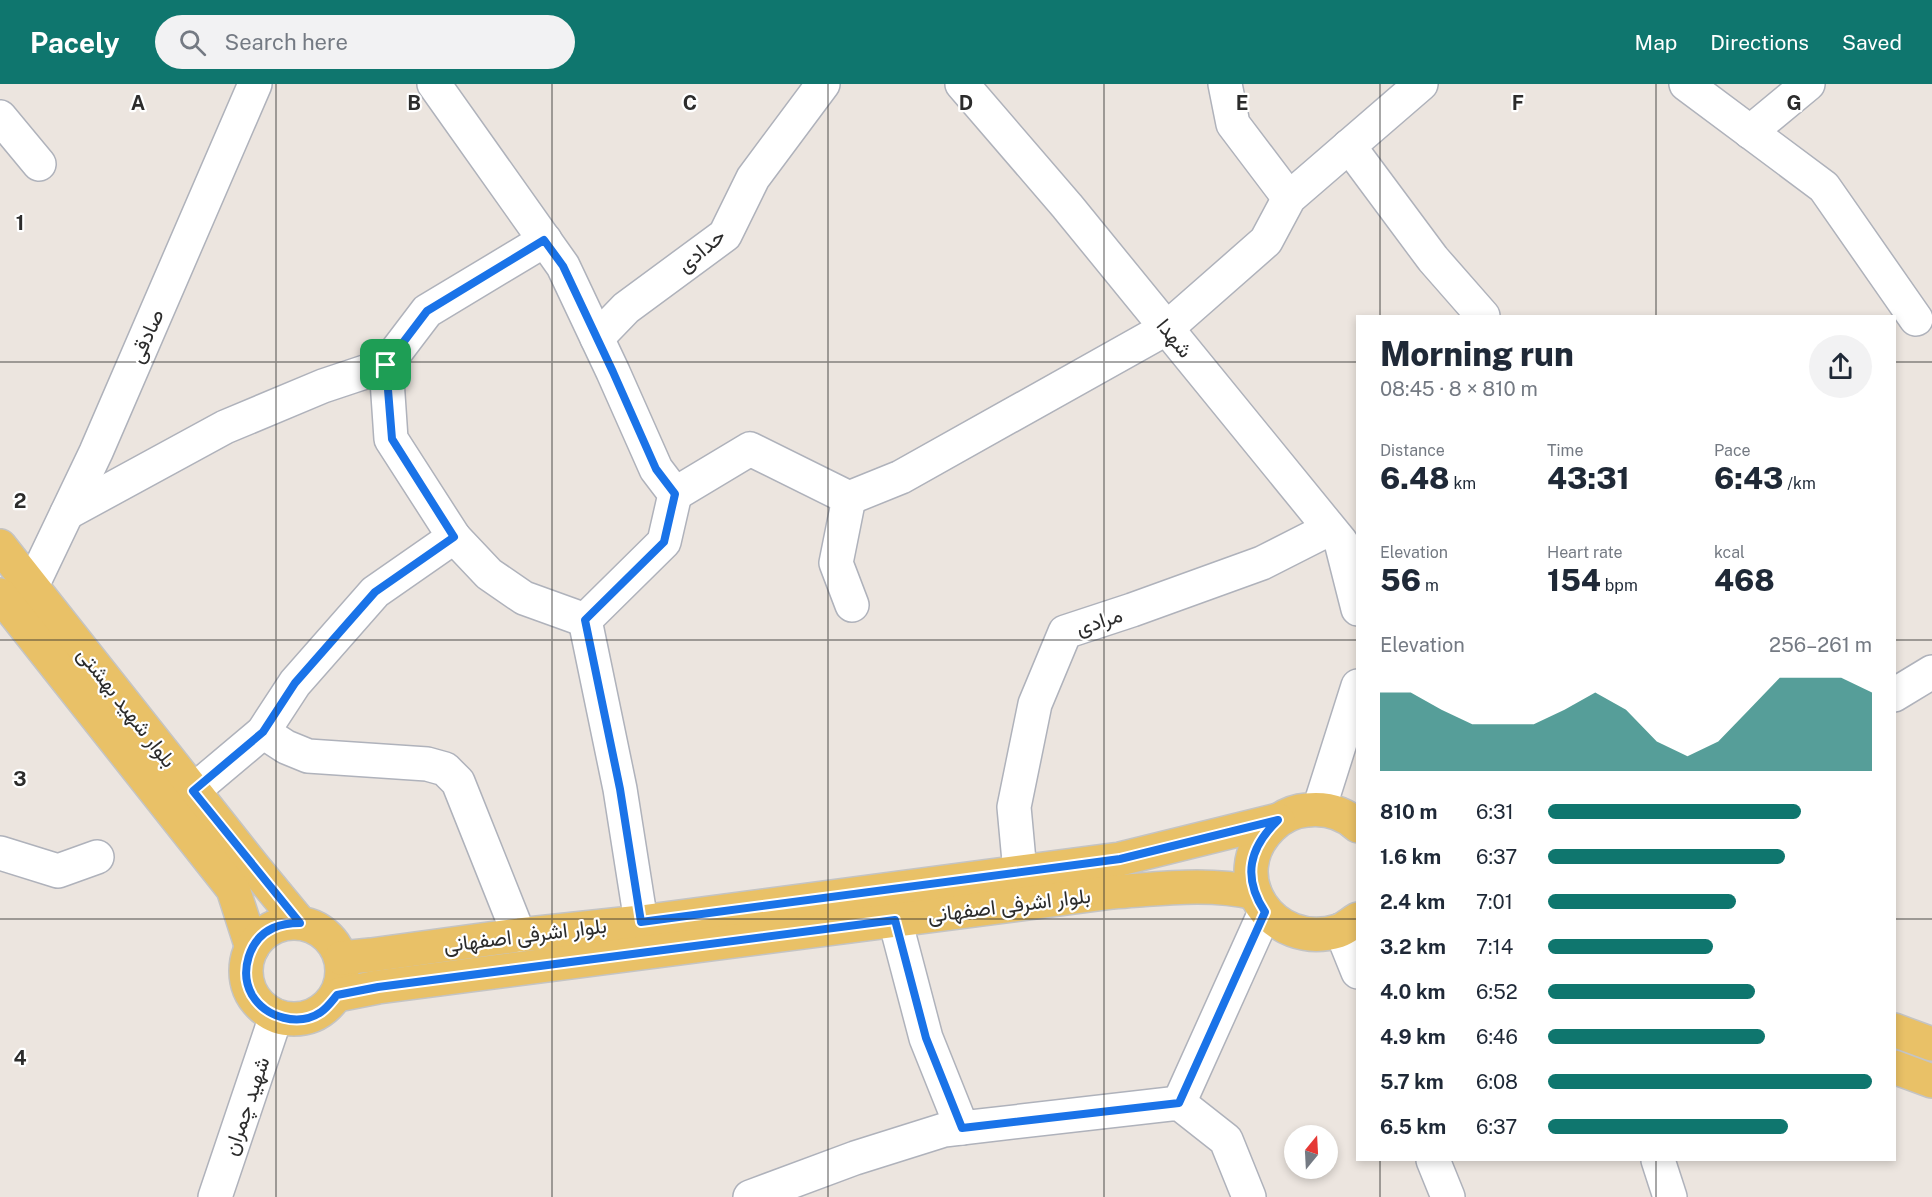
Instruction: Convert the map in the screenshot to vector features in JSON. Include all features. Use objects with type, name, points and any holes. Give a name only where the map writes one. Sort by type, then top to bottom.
[{"type":"main road","name":"بلوار شهید بهشتی","points":[[0,546],[300,923]]},
{"type":"main road","name":"بلوار شهید بهشتی","points":[[0,595],[233,888],[252,948]]},
{"type":"main road","name":"بلوار اشرفی اصفهانی","points":[[341,958],[641,922],[1120,859],[1278,820],[1298,811],[1319,809]]},
{"type":"main road","points":[[1319,809],[1336,812],[1356,824]]},
{"type":"main road","points":[[1278,820],[1263,834],[1254,852],[1251,873],[1260,902],[1281,925],[1300,934],[1321,935],[1349,925]]},
{"type":"main road","name":"بلوار اشرفی اصفهانی","points":[[337,995],[378,987],[1113,892],[1204,886],[1237,889],[1260,902]]},
{"type":"main road","points":[[300,923],[326,934],[335,945],[341,958],[342,976],[337,995],[320,1013],[308,1018],[292,1020],[276,1016],[262,1007],[252,994],[247,980],[246,963],[252,948],[272,928],[300,923]]},
{"type":"main road","points":[[1896,1031],[1932,1044]]},
{"type":"main road","points":[[1896,1068],[1932,1080]]},
{"type":"street","name":"صادقی","points":[[32,586],[96,452],[255,84]]},
{"type":"street","points":[[434,84],[563,266],[656,469],[675,494]]},
{"type":"street","name":"حدادی","points":[[597,338],[626,308],[725,235],[753,178],[823,84]]},
{"type":"street","name":"شهدا","points":[[962,84],[1068,206],[1341,542],[1356,601]]},
{"type":"street","points":[[1225,84],[1233,124],[1289,198]]},
{"type":"street","points":[[585,620],[664,542],[675,494],[750,449],[849,498],[901,477],[1167,328],[1266,241],[1289,198],[1421,84]]},
{"type":"street","points":[[1686,84],[1824,187],[1914,320]]},
{"type":"street","points":[[1750,132],[1808,84]]},
{"type":"street","points":[[0,117],[39,164]]},
{"type":"street","points":[[1349,146],[1433,259],[1482,315]]},
{"type":"street","points":[[67,513],[225,427],[323,386],[386,365],[427,311],[544,240]]},
{"type":"street","points":[[386,365],[392,439],[454,537],[489,574],[524,598],[585,620]]},
{"type":"street","points":[[849,498],[836,562],[852,605]]},
{"type":"street","name":"مرادی","points":[[1020,872],[1014,807],[1035,704],[1065,632],[1262,563],[1329,529]]},
{"type":"street","points":[[193,791],[263,732],[295,683],[375,592],[454,537]]},
{"type":"street","points":[[585,620],[620,789],[641,922]]},
{"type":"street","points":[[1896,694],[1932,672]]},
{"type":"street","points":[[1319,809],[1356,692]]},
{"type":"street","points":[[263,732],[286,747],[308,756],[428,764],[446,769],[458,782],[519,935]]},
{"type":"street","points":[[0,853],[58,871],[97,857]]},
{"type":"street","points":[[1179,1103],[1260,902]]},
{"type":"street","points":[[895,920],[926,1038],[962,1128]]},
{"type":"street","points":[[1349,925],[1356,962]]},
{"type":"street","name":"شهید چمران","points":[[221,1196],[276,1016]]},
{"type":"street","points":[[750,1197],[855,1158],[944,1130],[1179,1103],[1227,1140],[1249,1197]]},
{"type":"street","points":[[1433,1161],[1448,1197]]},
{"type":"street","points":[[1658,1161],[1670,1197]]},
{"type":"route","points":[[544,240],[563,266],[656,469],[675,494],[664,542],[585,620],[620,789],[641,922],[1120,859],[1278,820],[1263,834],[1254,852],[1251,873],[1254,893],[1265,912],[1179,1103],[962,1128],[926,1038],[895,920],[378,987],[337,995],[320,1013],[308,1018],[292,1020],[276,1016],[262,1007],[252,994],[247,980],[246,963],[252,948],[272,928],[300,923],[193,791],[263,732],[295,683],[375,592],[454,537],[392,439],[386,365],[427,311],[544,240]]}]
